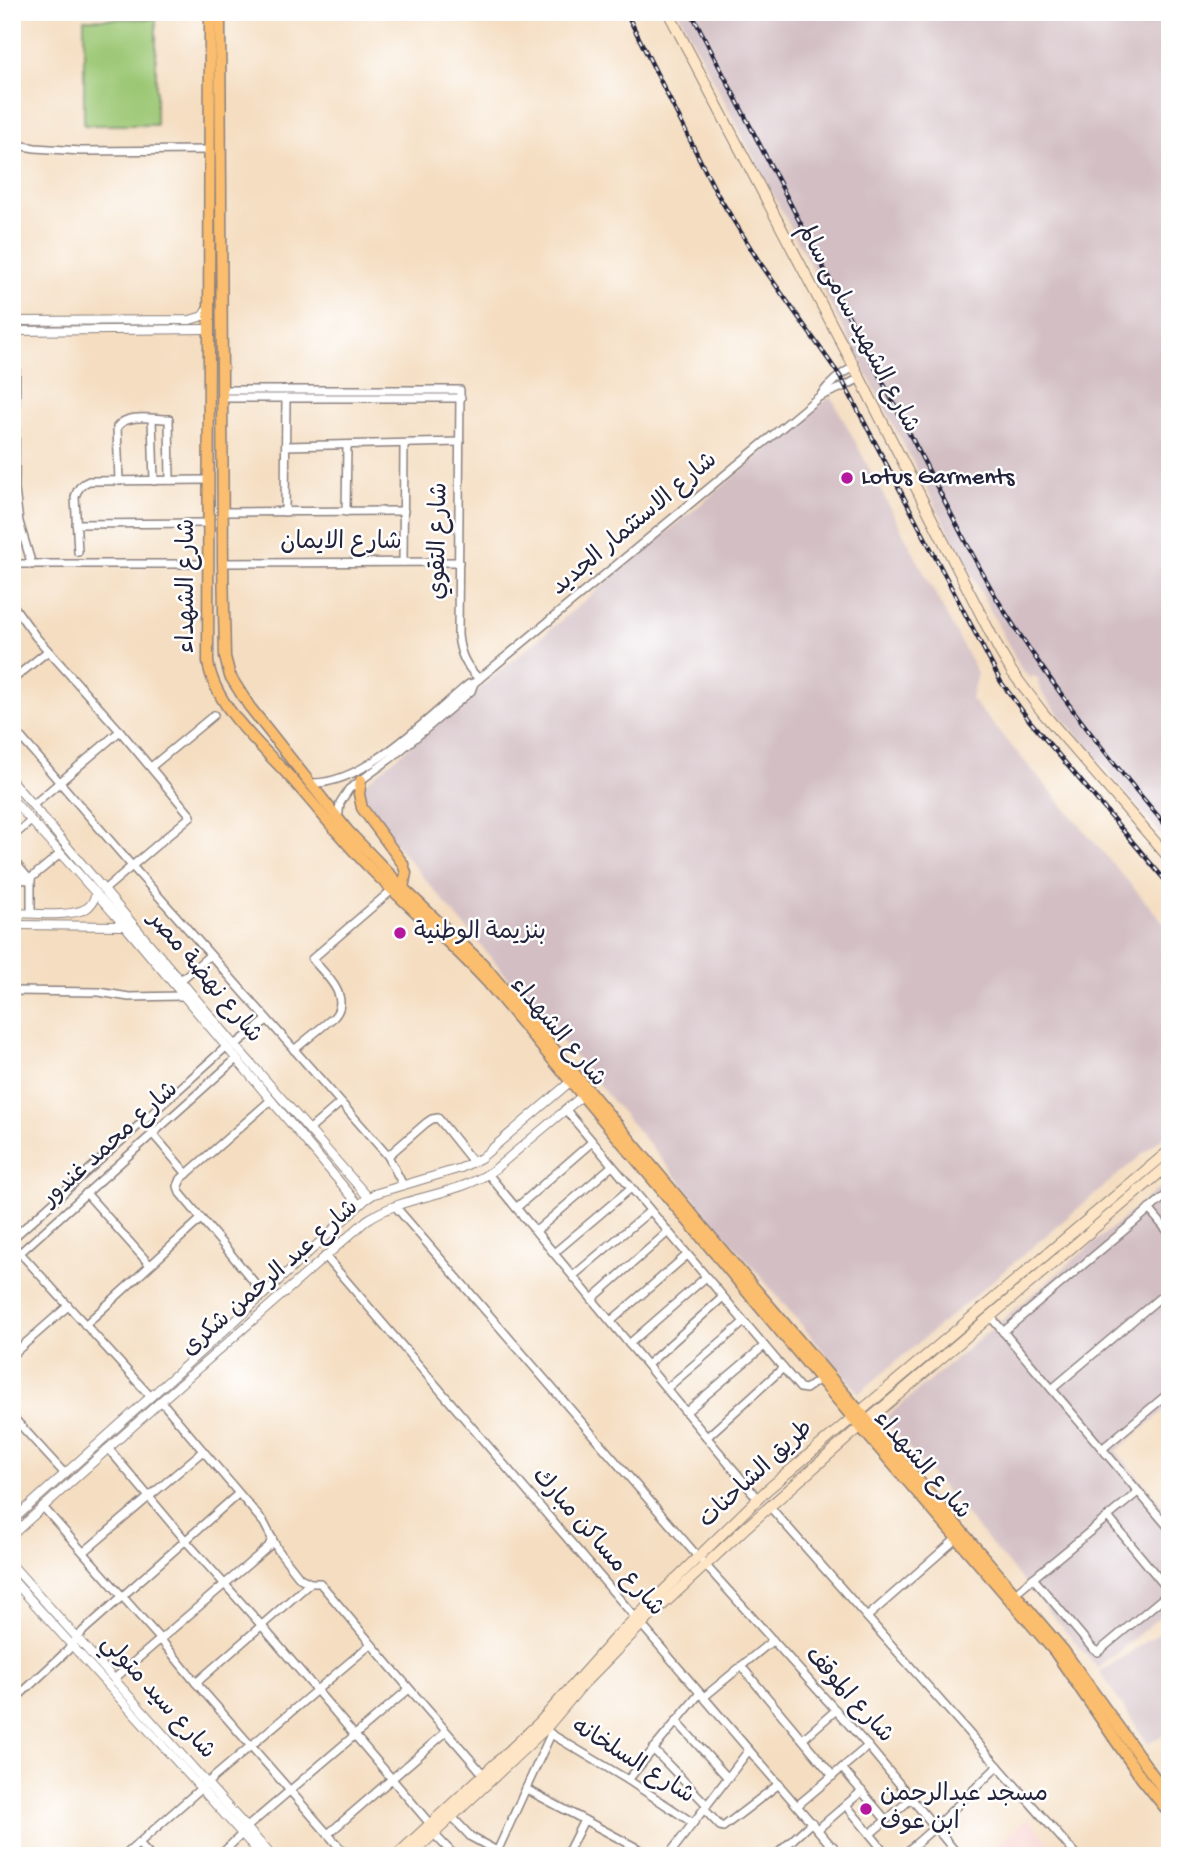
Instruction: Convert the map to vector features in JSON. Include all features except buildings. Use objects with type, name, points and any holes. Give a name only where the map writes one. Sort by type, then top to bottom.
[{"type":"highway","name":"شارع الشهداء","points":[[210,12],[208,662],[212,680],[237,719],[345,842],[483,964],[733,1263],[820,1379],[855,1414]]},
{"type":"highway","name":"شارع الشهداء","points":[[220,12],[223,563],[225,657],[230,676],[249,706],[359,843],[398,889],[477,970],[570,1082],[759,1299],[956,1539],[1064,1664],[1142,1779],[1170,1814]]},
{"type":"highway","points":[[209,222],[221,224]]},
{"type":"highway","points":[[209,247],[221,248]]},
{"type":"highway","points":[[220,696],[228,695],[235,685]]},
{"type":"highway","points":[[237,719],[238,711],[249,706]]},
{"type":"highway","points":[[359,776],[362,808],[405,867],[406,873],[398,889]]},
{"type":"highway","name":"شارع الشهداء","points":[[863,1424],[1075,1664],[1170,1799]]},
{"type":"main road","name":"شارع الشهيد سامى سالم","points":[[668,12],[1012,672],[1170,859]]},
{"type":"main road","name":"طريق الشاحنات","points":[[410,1856],[484,1775],[539,1723],[594,1661],[702,1562],[770,1507],[1036,1277],[1151,1172],[1170,1150]]},
{"type":"main road","name":"طريق الشاحنات","points":[[702,1562],[734,1522],[855,1414],[1027,1269],[1151,1172],[1170,1164]]},
{"type":"main road","points":[[1027,1269],[1036,1277]]},
{"type":"main road","points":[[1002,1290],[1009,1293],[1011,1298]]},
{"type":"main road","points":[[750,1507],[753,1515],[758,1517]]},
{"type":"main road","points":[[734,1522],[740,1524],[743,1530]]},
{"type":"main road","name":"طريق الشاحنات","points":[[396,1856],[452,1817],[548,1731],[584,1683],[639,1622]]},
{"type":"street","points":[[12,144],[81,151],[210,150]]},
{"type":"street","points":[[14,326],[190,320],[202,316],[209,304]]},
{"type":"street","points":[[14,326],[209,329]]},
{"type":"street","points":[[14,326],[15,490],[19,522],[32,565]]},
{"type":"street","name":"شارع الاستثمار الجديد","points":[[310,783],[359,776],[390,760],[471,691],[476,681],[820,396],[842,374],[854,367]]},
{"type":"street","name":"شارع الاستثمار الجديد","points":[[820,396],[860,378]]},
{"type":"street","points":[[221,394],[332,394]]},
{"type":"street","points":[[221,394],[286,398],[332,394]]},
{"type":"street","name":"شارع التقوي","points":[[332,394],[460,394],[459,648],[476,681]]},
{"type":"street","points":[[285,512],[286,398]]},
{"type":"street","points":[[119,481],[117,426],[125,419],[169,419],[170,480]]},
{"type":"street","points":[[152,419],[154,481]]},
{"type":"street","points":[[286,446],[460,442]]},
{"type":"street","points":[[403,562],[404,444]]},
{"type":"street","points":[[346,512],[347,445]]},
{"type":"street","points":[[78,552],[75,497],[80,487],[89,481],[209,480]]},
{"type":"street","points":[[223,512],[404,512]]},
{"type":"street","points":[[76,524],[209,523]]},
{"type":"street","name":"شارع الايمان","points":[[223,563],[459,562]]},
{"type":"street","points":[[12,565],[208,564]]},
{"type":"street","points":[[12,604],[48,650],[191,816],[105,889]]},
{"type":"street","points":[[12,680],[48,650]]},
{"type":"street","points":[[151,767],[214,715]]},
{"type":"street","points":[[12,727],[388,1156],[403,1185]]},
{"type":"street","points":[[33,805],[120,731]]},
{"type":"street","name":"شارع الاستثمار الجديد","points":[[338,818],[344,795],[359,776]]},
{"type":"street","name":"شارع نهضة مصر","points":[[12,781],[181,980],[231,1046],[236,1059],[359,1205]]},
{"type":"street","name":"شارع نهضة مصر","points":[[12,799],[125,926],[182,996],[309,1130],[368,1197]]},
{"type":"street","points":[[12,837],[31,821]]},
{"type":"street","points":[[12,879],[30,880],[60,854]]},
{"type":"street","points":[[12,859],[30,880],[31,913]]},
{"type":"street","points":[[294,1050],[334,1017],[341,1005],[336,989],[312,958],[398,889]]},
{"type":"street","points":[[12,913],[70,913],[91,904],[96,894]]},
{"type":"street","points":[[12,925],[125,926]]},
{"type":"street","points":[[181,980],[210,955]]},
{"type":"street","points":[[12,991],[99,992],[129,997],[182,996]]},
{"type":"street","name":"شارع محمد غندور","points":[[12,1238],[231,1046],[267,1020]]},
{"type":"street","name":"شارع محمد غندور","points":[[12,1260],[236,1059]]},
{"type":"street","name":"شارع عبد الرحمن شكرى","points":[[12,1521],[234,1322],[368,1197],[474,1162],[570,1082]]},
{"type":"street","points":[[555,1095],[564,1102],[565,1110],[800,1388],[806,1389],[820,1379]]},
{"type":"street","name":"شارع عبد الرحمن شكرى","points":[[12,1535],[367,1220],[396,1206],[480,1179],[582,1096]]},
{"type":"street","points":[[264,1294],[180,1193],[178,1186],[187,1174],[271,1100]]},
{"type":"street","points":[[309,1130],[340,1103]]},
{"type":"street","points":[[388,1156],[426,1123],[438,1118],[474,1162]]},
{"type":"street","points":[[152,1133],[187,1174]]},
{"type":"street","points":[[516,1208],[592,1142]]},
{"type":"street","points":[[328,1168],[336,1160]]},
{"type":"street","points":[[536,1231],[612,1166]]},
{"type":"street","points":[[453,1170],[452,1181],[457,1187]]},
{"type":"street","points":[[488,1174],[758,1499]]},
{"type":"street","points":[[433,1176],[439,1185],[439,1193]]},
{"type":"street","points":[[554,1253],[631,1188]]},
{"type":"street","points":[[1003,1332],[1170,1192]]},
{"type":"street","points":[[86,1193],[150,1265]]},
{"type":"street","name":"شارع الموقف","points":[[396,1206],[702,1562],[868,1746],[959,1856]]},
{"type":"street","points":[[1149,1209],[1170,1234]]},
{"type":"street","points":[[573,1276],[650,1211]]},
{"type":"street","points":[[85,1325],[201,1219]]},
{"type":"street","points":[[592,1299],[668,1232]]},
{"type":"street","points":[[12,1244],[151,1397]]},
{"type":"street","points":[[611,1321],[687,1255]]},
{"type":"street","name":"شارع مساكن مبارك","points":[[325,1256],[841,1856]]},
{"type":"street","points":[[629,1344],[706,1277]]},
{"type":"street","points":[[1052,1389],[1170,1289]]},
{"type":"street","points":[[647,1365],[723,1297]]},
{"type":"street","points":[[12,1355],[68,1306]]},
{"type":"street","points":[[248,1309],[251,1315],[256,1317]]},
{"type":"street","points":[[990,1316],[1170,1529]]},
{"type":"street","points":[[234,1322],[241,1324],[242,1329]]},
{"type":"street","points":[[666,1388],[744,1322]]},
{"type":"street","points":[[686,1412],[764,1346]]},
{"type":"street","points":[[707,1437],[783,1368]]},
{"type":"street","points":[[1102,1448],[1170,1392]]},
{"type":"street","points":[[161,1401],[264,1523],[278,1550],[300,1577],[310,1583],[320,1583],[484,1775]]},
{"type":"street","points":[[12,1416],[65,1474]]},
{"type":"street","points":[[108,1448],[262,1626],[454,1856]]},
{"type":"street","points":[[84,1552],[203,1451]]},
{"type":"street","points":[[1015,1593],[1138,1492]]},
{"type":"street","points":[[12,1702],[123,1597],[239,1494]]},
{"type":"street","points":[[43,1507],[347,1856]]},
{"type":"street","points":[[770,1507],[1077,1856]]},
{"type":"street","points":[[1033,1578],[1098,1652],[1170,1592],[1108,1517]]},
{"type":"street","points":[[114,1679],[269,1546],[272,1537]]},
{"type":"street","points":[[867,1617],[956,1539]]},
{"type":"street","name":"شارع سيد متولي","points":[[12,1565],[75,1642],[244,1831],[262,1856]]},
{"type":"street","name":"شارع سيد متولي","points":[[12,1579],[114,1679],[204,1786]]},
{"type":"street","points":[[196,1683],[310,1583]]},
{"type":"street","points":[[628,1780],[676,1721],[702,1695],[773,1640]]},
{"type":"street","points":[[124,1856],[371,1644]]},
{"type":"street","points":[[741,1666],[833,1776]]},
{"type":"street","points":[[219,1856],[290,1790],[409,1689]]},
{"type":"street","points":[[803,1739],[836,1710]]},
{"type":"street","points":[[676,1721],[727,1779]]},
{"type":"street","points":[[452,1817],[471,1837],[496,1854],[526,1790],[548,1731]]},
{"type":"street","name":"شارع السلخانه","points":[[548,1731],[693,1823]]},
{"type":"street","points":[[328,1834],[446,1732]]},
{"type":"street","points":[[798,1805],[868,1746]]},
{"type":"street","points":[[653,1749],[719,1826],[724,1826],[779,1784]]},
{"type":"street","points":[[670,1855],[749,1750]]},
{"type":"street","points":[[902,1856],[998,1766]]},
{"type":"street","points":[[842,1768],[886,1820]]},
{"type":"street","points":[[526,1790],[639,1853],[652,1856]]},
{"type":"street","points":[[818,1829],[862,1791]]},
{"type":"street","points":[[870,1834],[912,1798]]},
{"type":"street","points":[[846,1805],[888,1856]]},
{"type":"street","points":[[566,1856],[584,1820]]},
{"type":"street","points":[[775,1856],[812,1822]]},
{"type":"street","name":"شارع سيد متولي","points":[[244,1831],[272,1856]]},
{"type":"street","points":[[138,1843],[150,1856]]},
{"type":"street","points":[[821,1856],[833,1846]]},
{"type":"shaded area","points":[[678,12],[1170,12],[1170,845],[1044,696],[1038,684],[1039,679],[1033,676],[1030,678],[1021,669]]},
{"type":"shaded area","points":[[831,396],[977,673],[971,699],[1170,930],[1170,1131],[859,1393],[359,801],[357,790]]},
{"type":"shaded area","points":[[1170,1179],[1170,1406],[1116,1451],[1170,1515],[1170,1608],[1098,1669],[884,1419]]},
{"type":"shaded area","points":[[1164,1630],[1170,1638],[1170,1730],[1148,1744],[1100,1672]]},
{"type":"shaded area","points":[[1028,1818],[1061,1856],[984,1856]]},
{"type":"green space","points":[[84,19],[156,19],[156,125],[84,125]]},
{"type":"railway","points":[[626,12],[716,192],[758,260],[840,376],[1001,682],[1029,720],[1170,886]]},
{"type":"railway","points":[[691,12],[993,593],[1063,697],[1170,830]]},
{"type":"place","name":"Lotus Garments","points":[[847,478]]},
{"type":"place","name":"بنزيمة الوطنية","points":[[400,933]]},
{"type":"place","name":"مسجد عبدالرحمن ابن عوف","points":[[866,1809]]}]
